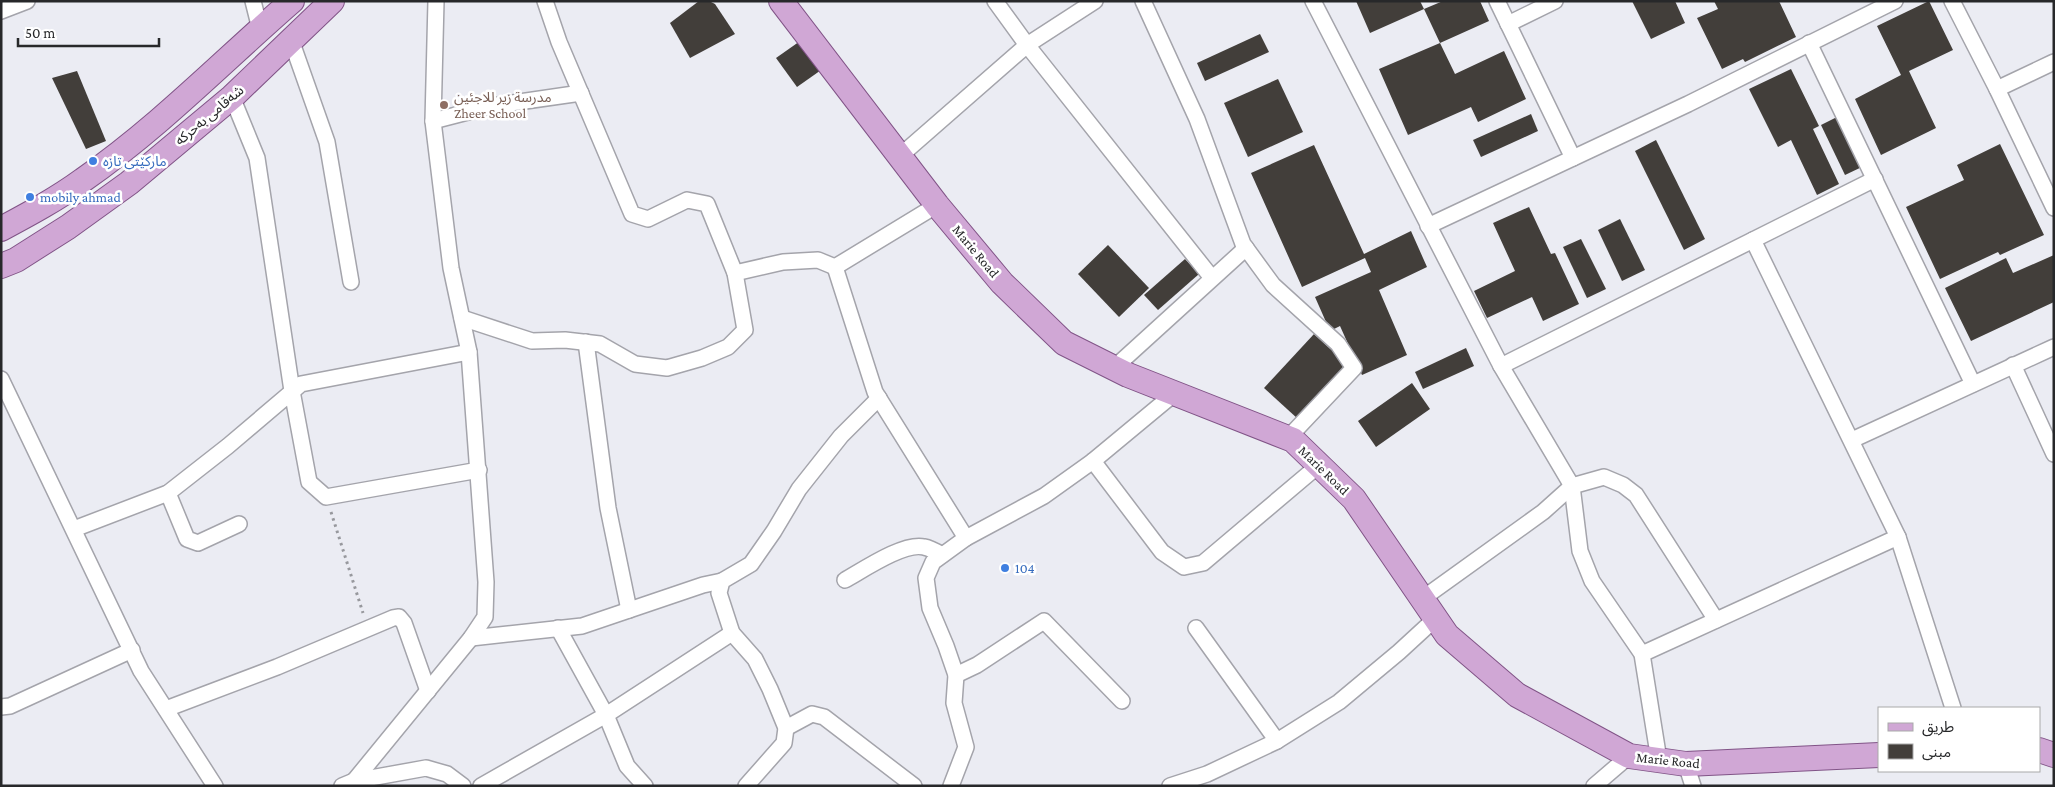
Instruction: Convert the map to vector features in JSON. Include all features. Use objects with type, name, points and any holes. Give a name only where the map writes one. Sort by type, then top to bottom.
[{"type":"main road","name":"شەقامی بەحرکە","points":[[1,230],[54,200],[84,180],[137,139],[292,1]]},
{"type":"main road","name":"شەقامی بەحرکە","points":[[1,266],[16,260],[68,227],[129,183],[232,97],[332,1]]},
{"type":"main road","name":"Marie Road","points":[[781,1],[937,205],[1002,283],[1064,343],[1114,368],[1293,440],[1354,499],[1447,635],[1517,695],[1629,756],[1659,760],[1690,775],[1878,755]]},
{"type":"main road","points":[[137,139],[133,147],[134,157],[142,163],[156,159]]},
{"type":"main road","points":[[54,200],[69,198],[77,204],[78,213],[68,227]]},
{"type":"main road","points":[[2040,750],[2054,755]]},
{"type":"street","points":[[1,11],[27,1]]},
{"type":"street","points":[[253,1],[260,29]]},
{"type":"street","points":[[348,783],[428,692],[471,638],[485,617],[486,582],[469,352],[451,268],[433,121],[436,1]]},
{"type":"street","points":[[462,318],[532,342],[565,340],[600,344],[635,364],[667,368],[702,358],[728,347],[745,330],[735,273],[707,204],[687,200],[648,219],[632,214],[559,42],[545,1]]},
{"type":"street","points":[[996,1],[1027,45],[1212,278]]},
{"type":"street","points":[[900,156],[1027,45],[1095,1]]},
{"type":"street","points":[[1143,1],[1197,119],[1246,248],[1273,285],[1338,344],[1354,368],[1288,438]]},
{"type":"street","points":[[1313,1],[1501,366],[1572,486],[1580,550],[1592,581],[1642,654],[1659,760]]},
{"type":"street","points":[[1498,1],[1573,158]]},
{"type":"street","points":[[1508,24],[1555,1]]},
{"type":"street","points":[[1428,226],[1573,158],[1895,1]]},
{"type":"street","points":[[1952,1],[2054,208]]},
{"type":"street","points":[[291,40],[327,142],[351,282]]},
{"type":"street","points":[[1809,44],[1973,384]]},
{"type":"street","points":[[1997,89],[2054,62]]},
{"type":"street","points":[[433,121],[490,106],[581,93]]},
{"type":"street","points":[[232,97],[257,158],[292,391],[309,482],[326,497],[478,470]]},
{"type":"street","points":[[1501,366],[1875,179]]},
{"type":"street","points":[[834,267],[937,205]]},
{"type":"street","points":[[1753,240],[1898,537],[1953,707]]},
{"type":"street","points":[[1114,368],[1246,248]]},
{"type":"street","points":[[735,273],[783,262],[818,260],[834,267],[875,392],[966,538]]},
{"type":"street","points":[[586,342],[608,508],[629,610]]},
{"type":"street","points":[[1852,440],[2054,347]]},
{"type":"street","points":[[74,529],[168,493],[228,446],[301,384],[469,352]]},
{"type":"street","points":[[2013,365],[2054,454]]},
{"type":"street","points":[[1,379],[141,670],[215,786]]},
{"type":"street","points":[[951,786],[966,747],[954,703],[956,675],[930,608],[926,578],[933,562],[966,538],[1044,496],[1093,461],[1175,393]]},
{"type":"street","points":[[471,638],[582,626],[703,585],[722,581],[751,564],[774,531],[799,489],[841,436],[879,398]]},
{"type":"street","points":[[1093,461],[1162,552],[1184,567],[1203,563],[1319,465]]},
{"type":"street","points":[[1422,598],[1543,512],[1572,486],[1604,477],[1623,485],[1636,495],[1716,620]]},
{"type":"street","points":[[168,493],[187,539],[198,543],[239,524]]},
{"type":"street","points":[[1642,654],[1898,537]]},
{"type":"street","points":[[845,580],[883,557],[903,550],[923,546],[942,555]]},
{"type":"street","points":[[722,581],[719,592],[732,633],[755,659],[770,688],[786,728],[784,743],[746,786]]},
{"type":"street","points":[[166,709],[277,667],[393,618],[400,618],[404,623],[428,692]]},
{"type":"street","points":[[1170,786],[1210,780],[1339,702],[1436,618]]},
{"type":"street","points":[[956,675],[977,666],[1044,621],[1122,701]]},
{"type":"street","points":[[558,628],[606,714],[627,766],[645,786]]},
{"type":"street","points":[[1196,628],[1277,741]]},
{"type":"street","points":[[480,786],[606,714],[732,633]]},
{"type":"street","points":[[1,707],[10,706],[132,650]]},
{"type":"street","points":[[786,728],[812,714],[824,718],[914,786]]},
{"type":"street","points":[[1594,786],[1629,756]]},
{"type":"street","points":[[348,783],[426,768],[447,774],[463,786]]},
{"type":"path","points":[[326,497],[368,628]]},
{"type":"building","points":[[699,1],[709,1],[715,4],[735,34],[690,58],[670,23]]},
{"type":"building","points":[[1356,1],[1420,1],[1424,9],[1370,33]]},
{"type":"building","points":[[1443,1],[1480,1],[1489,21],[1440,43],[1424,9]]},
{"type":"building","points":[[1632,1],[1675,1],[1685,23],[1651,39]]},
{"type":"building","points":[[1714,1],[1779,1],[1796,37],[1745,62],[1743,59],[1722,69],[1697,18],[1718,9]]},
{"type":"building","points":[[1929,1],[1953,50],[1909,71],[1936,128],[1881,155],[1855,99],[1901,75],[1877,26]]},
{"type":"building","points":[[1260,34],[1269,52],[1205,81],[1197,63]]},
{"type":"building","points":[[803,39],[824,68],[797,87],[776,58]]},
{"type":"building","points":[[1440,43],[1455,74],[1504,51],[1526,99],[1478,122],[1471,107],[1408,135],[1379,69]]},
{"type":"building","points":[[1791,69],[1819,126],[1813,129],[1839,184],[1817,195],[1791,140],[1778,147],[1749,89]]},
{"type":"building","points":[[77,71],[106,141],[86,149],[52,78]]},
{"type":"building","points":[[1278,79],[1303,132],[1248,157],[1224,103]]},
{"type":"building","points":[[1531,114],[1538,131],[1481,157],[1473,140]]},
{"type":"building","points":[[1841,115],[1866,165],[1845,175],[1821,125]]},
{"type":"building","points":[[1656,140],[1705,239],[1684,250],[1635,151]]},
{"type":"building","points":[[2000,144],[2044,235],[2000,255],[1998,252],[1940,279],[1906,207],[1964,180],[1957,165]]},
{"type":"building","points":[[1314,145],[1364,254],[1411,231],[1427,267],[1379,290],[1407,355],[1362,375],[1340,326],[1330,331],[1315,297],[1371,272],[1365,258],[1302,287],[1251,173]]},
{"type":"building","points":[[1529,207],[1551,254],[1555,253],[1579,304],[1543,321],[1532,297],[1487,318],[1474,291],[1515,271],[1493,223]]},
{"type":"building","points":[[1620,219],[1645,270],[1622,281],[1598,230]]},
{"type":"building","points":[[1581,239],[1606,289],[1587,298],[1563,247]]},
{"type":"building","points":[[1108,245],[1149,288],[1119,317],[1078,274]]},
{"type":"building","points":[[2054,255],[2054,302],[1971,341],[1945,288],[2006,258],[2013,273]]},
{"type":"building","points":[[1185,259],[1199,274],[1158,310],[1144,295]]},
{"type":"building","points":[[1314,334],[1347,364],[1298,419],[1264,388]]},
{"type":"building","points":[[1466,348],[1474,366],[1423,389],[1415,372]]},
{"type":"building","points":[[1412,383],[1430,409],[1376,447],[1358,421]]},
{"type":"place","name":"مدرسة زير للاجئين Zheer School","points":[[444,105]]},
{"type":"place","name":"مارکێتی تازە","points":[[93,161]]},
{"type":"place","name":"mobily ahmad","points":[[30,197]]},
{"type":"place","name":"104","points":[[1005,568]]}]
